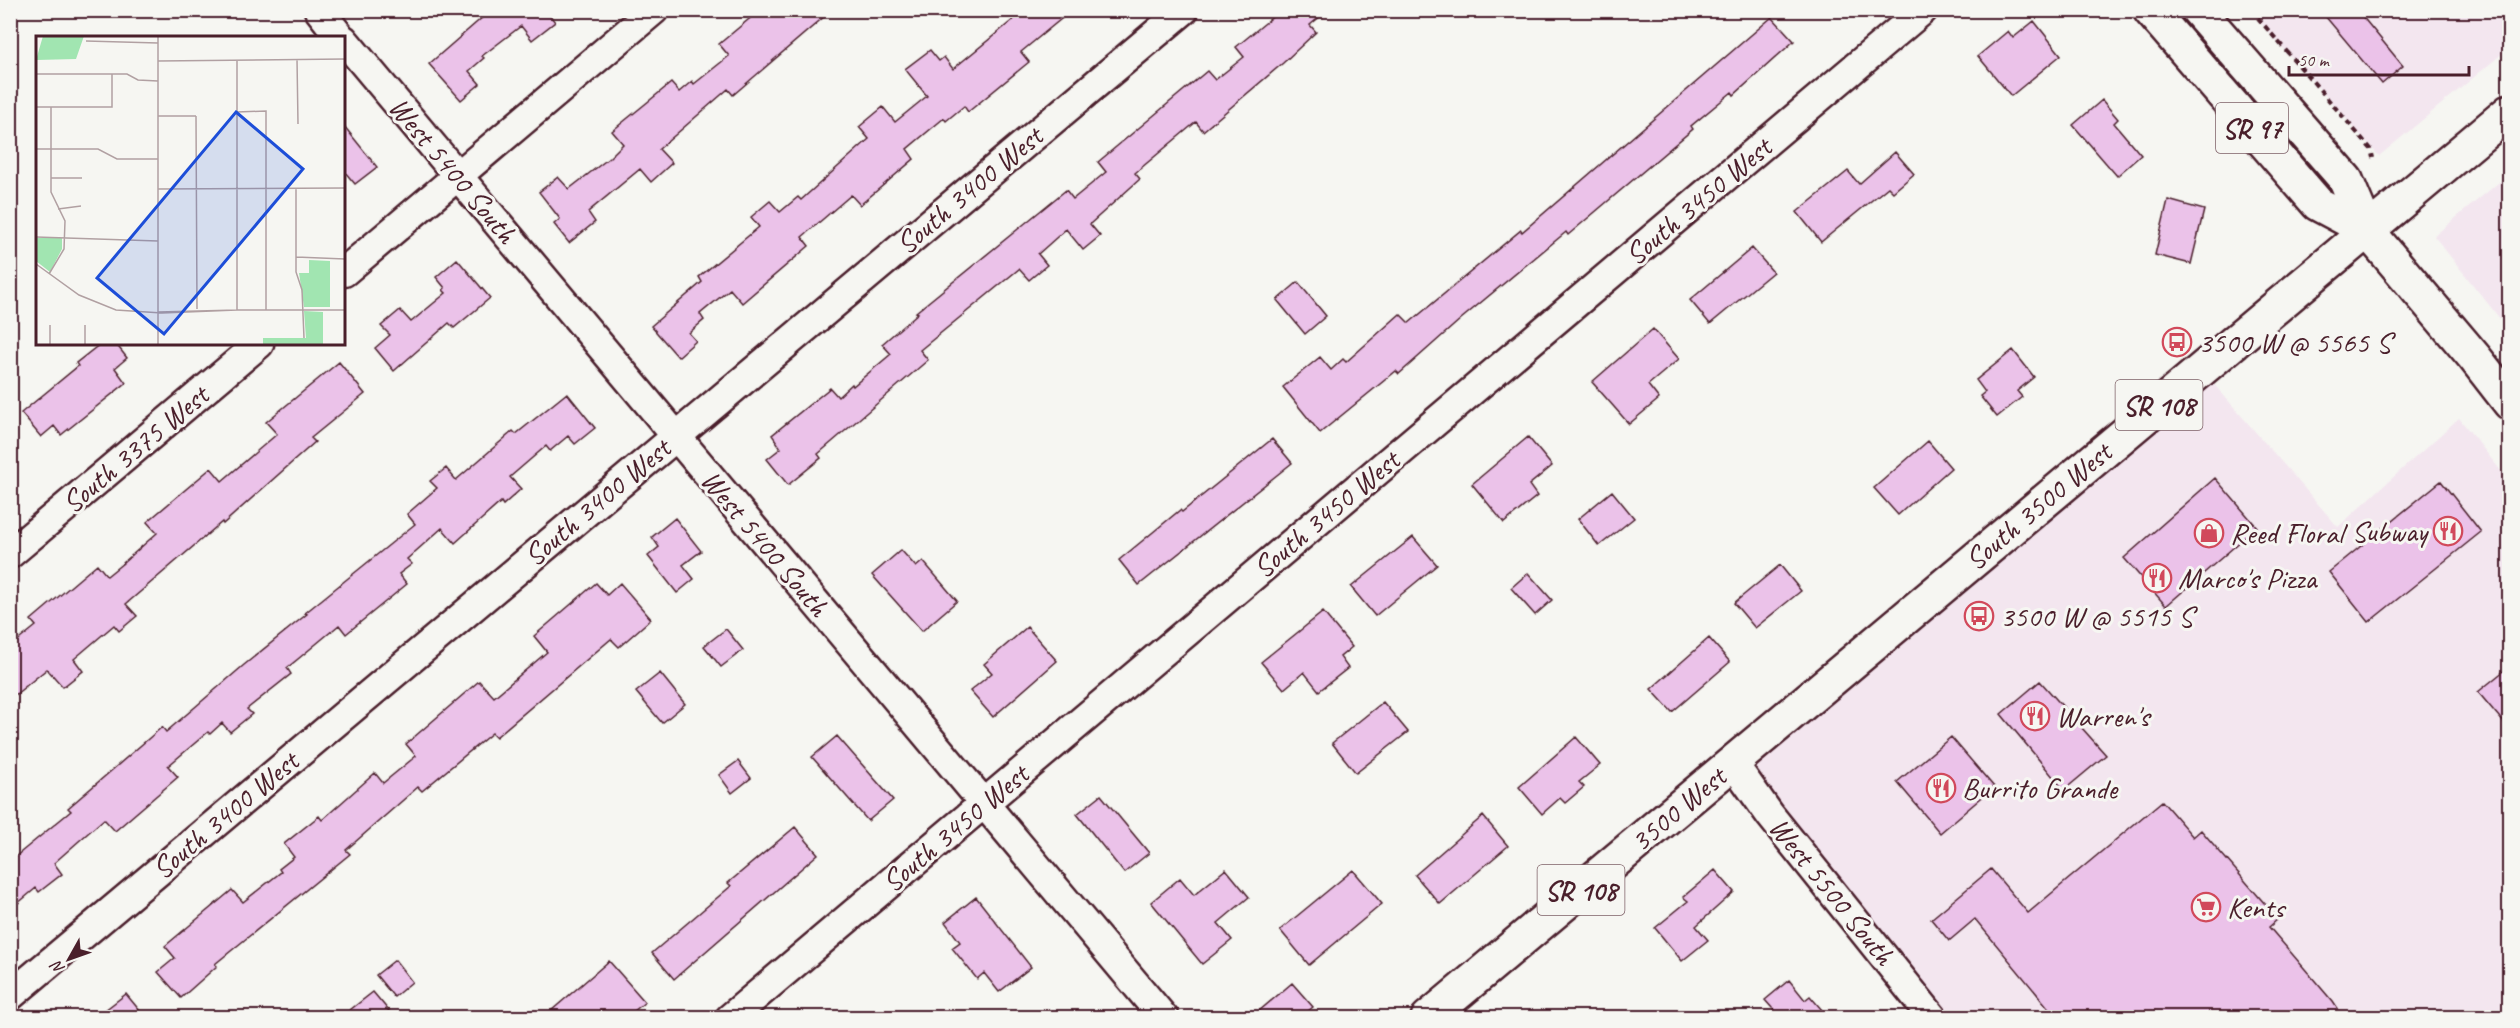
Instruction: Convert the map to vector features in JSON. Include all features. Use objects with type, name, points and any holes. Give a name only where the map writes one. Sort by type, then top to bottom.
[{"type":"main road","name":"SR 97","points":[[2150,10],[2318,204],[2367,231]]},
{"type":"main road","name":"SR 97","points":[[2198,10],[2346,180],[2367,231],[2475,358],[2510,403]]},
{"type":"main road","name":"South 3500 West","points":[[1733,763],[2510,111]]},
{"type":"main road","name":"3500 West","points":[[1428,1017],[1733,763]]},
{"type":"street","name":"West 5400 South","points":[[319,10],[340,36]]},
{"type":"street","points":[[345,271],[654,10]]},
{"type":"street","name":"South 3400 West","points":[[10,996],[1184,10]]},
{"type":"street","name":"South 3450 West","points":[[730,1017],[1923,10]]},
{"type":"street","name":"West 5400 South","points":[[345,43],[1164,1017]]},
{"type":"street","name":"South 3375 West","points":[[10,554],[258,345]]},
{"type":"street","name":"West 5500 South","points":[[1733,763],[1770,815],[1933,1017]]},
{"type":"path","points":[[2252,10],[2371,149],[2373,158]]},
{"type":"shaded area","points":[[2250,11],[2509,11],[2509,48],[2379,156]]},
{"type":"shaded area","points":[[2509,174],[2509,330],[2434,236]]},
{"type":"shaded area","points":[[2212,382],[2338,527],[2459,418],[2509,481],[2509,1017],[1950,1017],[1746,769]]},
{"type":"building","points":[[491,10],[546,10],[555,22],[532,40],[521,26],[482,56],[484,58],[469,71],[480,84],[461,100],[429,64]]},
{"type":"building","points":[[760,10],[832,10],[733,95],[728,89],[659,149],[672,163],[651,182],[640,169],[588,212],[595,222],[569,243],[554,224],[560,219],[539,192],[558,177],[569,189],[609,158],[623,144],[612,131],[671,83],[679,92],[692,81],[694,84],[729,56],[719,44]]},
{"type":"building","points":[[1025,10],[1072,10],[1021,52],[1029,62],[968,112],[964,106],[946,121],[944,118],[907,149],[914,159],[860,205],[851,195],[802,237],[809,246],[742,303],[730,289],[700,314],[704,320],[689,333],[696,341],[678,357],[651,326],[702,282],[699,277],[759,227],[751,217],[770,201],[780,212],[798,197],[801,200],[869,139],[859,127],[883,107],[895,122],[927,96],[905,69],[930,50],[939,61],[944,57],[953,69]]},
{"type":"building","points":[[1281,10],[1328,10],[1310,25],[1316,32],[1203,131],[1196,122],[1135,173],[1140,179],[1090,224],[1100,236],[1083,250],[1066,229],[1038,254],[1047,265],[1029,280],[1019,269],[920,350],[928,360],[818,454],[821,458],[788,485],[767,459],[781,448],[772,435],[830,388],[838,397],[852,384],[853,386],[891,354],[882,344],[918,313],[916,312],[1066,190],[1073,199],[1106,172],[1098,162],[1207,71],[1215,80],[1244,57],[1236,47]]},
{"type":"building","points":[[2320,10],[2357,10],[2403,66],[2382,84]]},
{"type":"building","points":[[1772,17],[1794,41],[1734,95],[1732,92],[1691,126],[1693,129],[1568,235],[1566,232],[1399,374],[1396,371],[1320,433],[1283,387],[1320,357],[1331,370],[1343,359],[1346,362],[1400,314],[1409,323],[1521,230],[1522,232]]},
{"type":"building","points":[[2034,21],[2061,55],[2011,96],[1978,56],[2008,31],[2013,38]]},
{"type":"building","points":[[2102,100],[2118,119],[2114,123],[2141,155],[2117,176],[2073,125]]},
{"type":"building","points":[[345,127],[377,167],[355,184],[345,172]]},
{"type":"building","points":[[1895,152],[1914,174],[1893,192],[1888,187],[1821,242],[1797,212],[1848,171],[1859,184]]},
{"type":"building","points":[[2168,200],[2204,210],[2191,264],[2155,255]]},
{"type":"building","points":[[1752,248],[1773,272],[1710,324],[1690,300]]},
{"type":"building","points":[[457,259],[490,298],[454,328],[449,323],[394,371],[375,348],[390,335],[381,326],[400,310],[411,322],[446,293],[443,290],[445,288],[436,277]]},
{"type":"building","points":[[1298,282],[1326,316],[1305,334],[1277,300]]},
{"type":"building","points":[[1653,329],[1679,359],[1648,385],[1659,399],[1629,424],[1592,382]]},
{"type":"building","points":[[99,345],[117,345],[127,358],[115,368],[126,383],[61,435],[54,426],[41,437],[21,413],[78,366],[76,363]]},
{"type":"building","points":[[2013,350],[2034,377],[2017,391],[2022,397],[1997,417],[1980,396],[1985,392],[1976,380]]},
{"type":"building","points":[[339,362],[365,394],[311,438],[315,442],[223,524],[222,522],[126,604],[137,616],[119,631],[114,625],[74,659],[83,671],[63,687],[47,669],[10,699],[10,647],[36,626],[31,620],[97,564],[107,576],[123,563],[157,533],[147,522],[211,468],[222,481],[277,434],[266,422]]},
{"type":"building","points":[[567,393],[595,428],[575,444],[568,436],[550,451],[546,446],[510,477],[521,489],[503,505],[501,502],[455,543],[442,528],[407,559],[412,564],[399,574],[407,584],[346,634],[339,625],[287,668],[291,674],[247,709],[252,714],[230,732],[222,723],[210,734],[208,732],[168,766],[178,777],[115,831],[104,819],[54,863],[62,874],[39,892],[36,888],[10,910],[10,861],[71,811],[68,808],[162,727],[166,732],[307,614],[305,613],[415,524],[407,514],[437,488],[430,481],[446,468],[456,480],[513,431],[516,434]]},
{"type":"building","points":[[1528,437],[1552,466],[1529,485],[1537,496],[1504,523],[1472,484]]},
{"type":"building","points":[[1272,439],[1292,463],[1139,585],[1119,560]]},
{"type":"building","points":[[1928,441],[1951,468],[1898,515],[1874,488]]},
{"type":"building","points":[[2215,478],[2257,527],[2166,606],[2124,558]]},
{"type":"building","points":[[2441,481],[2481,532],[2369,622],[2329,572]]},
{"type":"building","points":[[1612,491],[1634,518],[1599,546],[1578,519]]},
{"type":"building","points":[[675,518],[701,551],[683,565],[694,579],[677,593],[648,556],[659,547],[652,537]]},
{"type":"building","points":[[1413,537],[1437,565],[1375,616],[1351,587]]},
{"type":"building","points":[[901,550],[916,567],[923,561],[957,601],[922,631],[872,575]]},
{"type":"building","points":[[1780,565],[1801,591],[1755,628],[1734,603]]},
{"type":"building","points":[[1528,573],[1552,600],[1535,615],[1511,588]]},
{"type":"building","points":[[596,583],[607,595],[620,583],[651,619],[619,647],[611,639],[496,737],[492,733],[422,791],[418,787],[346,850],[350,854],[215,964],[217,966],[181,998],[158,972],[175,958],[165,946],[232,890],[243,902],[281,872],[279,869],[294,857],[284,844],[319,816],[322,820],[375,773],[383,783],[416,756],[406,744],[479,681],[494,697],[547,652],[534,636]]},
{"type":"building","points":[[1323,612],[1352,647],[1340,657],[1348,668],[1319,691],[1304,672],[1284,689],[1261,662]]},
{"type":"building","points":[[1027,627],[1057,661],[993,717],[970,691],[992,673],[984,664]]},
{"type":"building","points":[[726,629],[743,650],[721,667],[704,646]]},
{"type":"building","points":[[1709,638],[1730,662],[1672,712],[1651,689]]},
{"type":"building","points":[[2510,666],[2510,730],[2478,692]]},
{"type":"building","points":[[660,673],[685,704],[662,723],[636,692]]},
{"type":"building","points":[[2040,681],[2106,755],[2064,790],[2001,714]]},
{"type":"building","points":[[1383,702],[1408,732],[1356,773],[1332,743]]},
{"type":"building","points":[[837,736],[893,800],[868,821],[812,757]]},
{"type":"building","points":[[1576,737],[1600,765],[1579,782],[1584,787],[1565,803],[1560,798],[1542,814],[1519,787]]},
{"type":"building","points":[[1951,737],[1994,787],[1940,833],[1897,782]]},
{"type":"building","points":[[738,761],[751,778],[732,793],[719,775]]},
{"type":"building","points":[[1101,795],[1149,853],[1124,873],[1077,814]]},
{"type":"building","points":[[2162,801],[2193,837],[2201,830],[2278,919],[2269,927],[2333,1002],[2343,1017],[2056,1017],[1975,919],[1949,941],[1931,919],[1991,869],[2028,913]]},
{"type":"building","points":[[1483,816],[1508,846],[1440,904],[1415,875]]},
{"type":"building","points":[[795,827],[818,854],[674,979],[652,953],[731,886],[728,883]]},
{"type":"building","points":[[1226,869],[1249,897],[1218,923],[1232,940],[1202,964],[1151,902],[1180,878],[1194,895]]},
{"type":"building","points":[[1353,870],[1382,904],[1309,965],[1280,930]]},
{"type":"building","points":[[1715,870],[1734,892],[1696,926],[1708,940],[1682,961],[1655,928],[1688,901],[1683,897]]},
{"type":"building","points":[[976,897],[1031,967],[999,992],[984,973],[977,979],[952,948],[960,942],[945,922]]},
{"type":"building","points":[[395,960],[412,982],[394,997],[376,975]]},
{"type":"building","points":[[609,961],[645,1002],[627,1017],[544,1017]]},
{"type":"building","points":[[1789,980],[1805,1000],[1810,996],[1828,1017],[1780,1017],[1765,1000]]},
{"type":"building","points":[[1292,983],[1313,1007],[1301,1017],[1252,1017]]},
{"type":"building","points":[[373,992],[394,1017],[341,1017]]},
{"type":"building","points":[[126,994],[145,1017],[96,1017]]},
{"type":"place","name":"3500 W @ 5565 S","points":[[2177,342]]},
{"type":"place","name":"Subway","points":[[2448,531]]},
{"type":"place","name":"Reed Floral","points":[[2209,533]]},
{"type":"place","name":"Marco's Pizza","points":[[2157,578]]},
{"type":"place","name":"3500 W @ 5515 S","points":[[1979,616]]},
{"type":"place","name":"Warren's","points":[[2035,716]]},
{"type":"place","name":"Burrito Grande","points":[[1941,788]]},
{"type":"place","name":"Kents","points":[[2206,907]]}]
